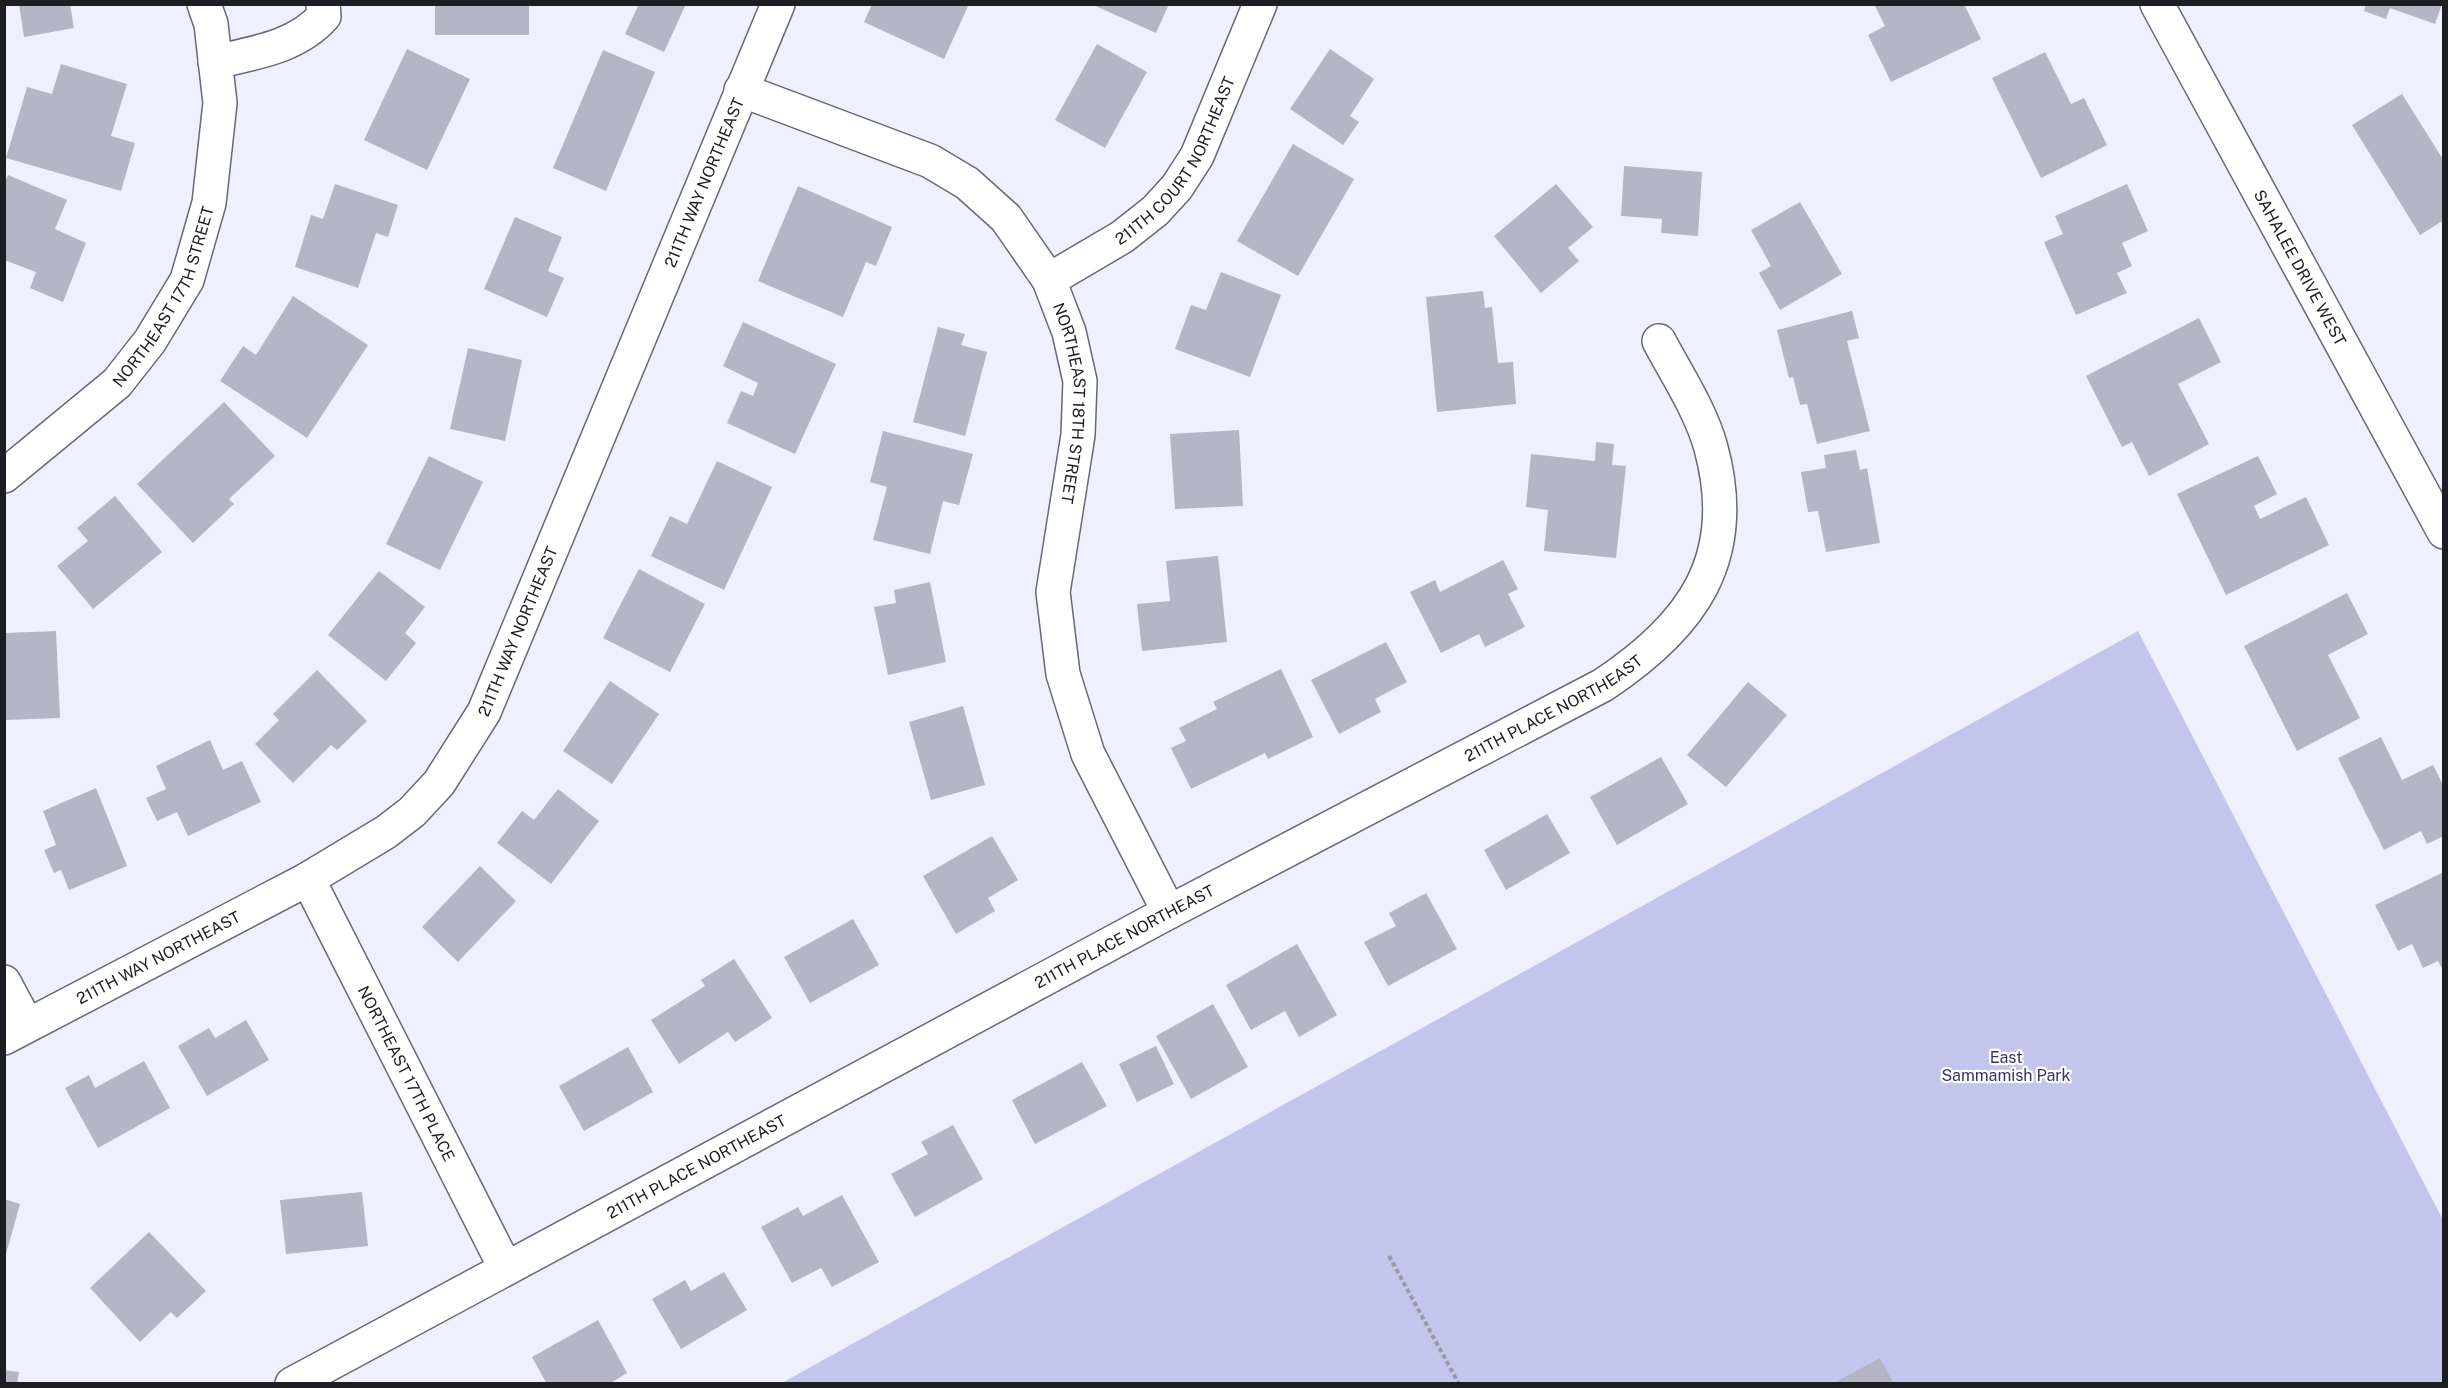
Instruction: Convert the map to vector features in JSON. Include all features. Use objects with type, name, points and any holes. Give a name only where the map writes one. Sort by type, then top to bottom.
[{"type":"street","name":"NORTHEAST 17TH STREET","points":[[4,476],[117,383],[150,341],[188,280],[209,203],[220,103],[211,24],[204,4]]},
{"type":"street","points":[[215,62],[270,49],[310,32],[324,16],[323,4]]},
{"type":"street","name":"211TH WAY NORTHEAST","points":[[16,1031],[308,879],[386,832],[412,812],[439,783],[484,712],[778,4]]},
{"type":"street","name":"211TH COURT NORTHEAST","points":[[1049,280],[1122,237],[1155,211],[1177,188],[1197,156],[1260,4]]},
{"type":"street","name":"SAHALEE DRIVE WEST","points":[[2157,4],[2440,519]]},
{"type":"street","name":"NORTHEAST 18TH STREET","points":[[741,90],[930,161],[967,183],[1006,218],[1049,280],[1069,332],[1080,381],[1078,435],[1053,592],[1063,674],[1088,754],[1169,912]]},
{"type":"street","name":"211TH PLACE NORTHEAST","points":[[292,1383],[1169,912],[1603,686],[1640,661],[1671,631],[1695,599],[1708,572],[1719,539],[1719,496],[1710,447],[1659,341]]},
{"type":"street","name":"NORTHEAST 17TH PLACE","points":[[308,879],[505,1267]]},
{"type":"street","points":[[4,982],[16,1031]]},
{"type":"path","points":[[1389,1256],[1459,1383]]},
{"type":"green space","name":"East Sammamish Park","points":[[2138,631],[2443,1220],[2443,1383],[780,1384]]},
{"type":"building","points":[[19,4],[70,4],[74,28],[24,37]]},
{"type":"building","points":[[435,4],[529,4],[529,35],[435,35]]},
{"type":"building","points":[[639,4],[686,4],[664,52],[625,34]]},
{"type":"building","points":[[872,4],[969,4],[944,59],[864,22]]},
{"type":"building","points":[[1091,4],[1169,4],[1156,33]]},
{"type":"building","points":[[1874,4],[1964,4],[1981,39],[1891,82],[1868,35],[1885,26]]},
{"type":"building","points":[[2366,4],[2442,4],[2435,24],[2390,8],[2386,19],[2364,11]]},
{"type":"building","points":[[1097,44],[1147,72],[1105,148],[1055,120]]},
{"type":"building","points":[[407,49],[470,79],[427,170],[364,140]]},
{"type":"building","points":[[1330,49],[1374,79],[1350,116],[1359,122],[1343,145],[1290,109]]},
{"type":"building","points":[[603,50],[655,72],[606,191],[553,168]]},
{"type":"building","points":[[2045,52],[2071,104],[2084,98],[2107,145],[2041,178],[1992,78]]},
{"type":"building","points":[[61,64],[127,84],[111,136],[135,143],[121,191],[6,158],[27,87],[52,94]]},
{"type":"building","points":[[2402,94],[2444,161],[2444,220],[2420,235],[2352,125]]},
{"type":"building","points":[[1293,144],[1354,179],[1298,276],[1237,241]]},
{"type":"building","points":[[1624,166],[1702,172],[1698,236],[1661,233],[1662,219],[1621,216]]},
{"type":"building","points":[[8,175],[67,200],[55,229],[86,243],[63,302],[30,288],[36,272],[4,260],[4,184]]},
{"type":"building","points":[[335,184],[398,205],[388,237],[376,233],[358,288],[295,267],[311,215],[323,219]]},
{"type":"building","points":[[1556,184],[1593,227],[1568,248],[1579,261],[1541,293],[1494,236]]},
{"type":"building","points":[[2127,184],[2148,231],[2122,243],[2132,266],[2117,273],[2127,293],[2076,315],[2044,242],[2063,234],[2055,216]]},
{"type":"building","points":[[798,186],[892,227],[876,266],[866,262],[843,317],[758,281]]},
{"type":"building","points":[[1800,202],[1842,274],[1780,310],[1759,273],[1771,266],[1751,230]]},
{"type":"building","points":[[515,217],[562,237],[548,271],[564,278],[547,317],[484,289]]},
{"type":"building","points":[[1221,272],[1281,295],[1250,377],[1175,349],[1191,305],[1206,310]]},
{"type":"building","points":[[1483,291],[1485,308],[1492,307],[1498,363],[1513,362],[1516,404],[1437,412],[1426,297]]},
{"type":"building","points":[[293,296],[368,345],[307,438],[220,381],[243,346],[256,355]]},
{"type":"building","points":[[1852,311],[1859,338],[1847,341],[1870,431],[1817,444],[1807,404],[1800,405],[1793,377],[1789,378],[1777,330]]},
{"type":"building","points":[[2199,318],[2221,362],[2178,384],[2209,444],[2149,476],[2132,442],[2122,447],[2086,376]]},
{"type":"building","points":[[743,322],[836,364],[795,454],[727,423],[741,391],[753,396],[758,383],[723,366]]},
{"type":"building","points":[[938,327],[965,334],[961,345],[987,352],[965,436],[913,422]]},
{"type":"building","points":[[468,348],[522,360],[505,441],[450,429]]},
{"type":"building","points":[[224,402],[275,456],[229,499],[234,504],[193,543],[137,484]]},
{"type":"building","points":[[1239,430],[1243,506],[1175,509],[1170,434]]},
{"type":"building","points":[[883,431],[973,454],[959,505],[943,501],[930,554],[873,540],[887,487],[870,482]]},
{"type":"building","points":[[1596,442],[1614,444],[1612,465],[1626,466],[1616,558],[1544,551],[1548,510],[1526,507],[1531,454],[1595,461]]},
{"type":"building","points":[[1856,450],[1860,470],[1867,468],[1880,543],[1826,552],[1818,511],[1808,512],[1801,472],[1826,468],[1824,455]]},
{"type":"building","points":[[429,456],[483,482],[440,570],[386,544]]},
{"type":"building","points":[[2258,456],[2277,494],[2254,506],[2260,519],[2306,497],[2329,545],[2226,595],[2177,494]]},
{"type":"building","points":[[717,461],[772,487],[724,590],[651,556],[670,516],[687,524]]},
{"type":"building","points":[[115,496],[162,552],[93,609],[57,566],[88,541],[77,528]]},
{"type":"building","points":[[1218,556],[1227,642],[1142,651],[1137,604],[1170,601],[1166,561]]},
{"type":"building","points":[[1503,560],[1518,589],[1508,594],[1525,627],[1485,647],[1479,634],[1441,653],[1410,592],[1435,580],[1440,592]]},
{"type":"building","points":[[639,569],[705,604],[670,672],[603,638]]},
{"type":"building","points":[[379,571],[425,607],[405,633],[416,643],[386,681],[328,635]]},
{"type":"building","points":[[930,582],[946,662],[888,675],[874,607],[896,603],[894,590]]},
{"type":"building","points":[[2347,593],[2368,634],[2328,655],[2360,718],[2297,751],[2244,646]]},
{"type":"building","points":[[56,631],[60,718],[5,720],[5,633]]},
{"type":"building","points":[[1386,642],[1407,682],[1375,699],[1381,712],[1339,734],[1311,680]]},
{"type":"building","points":[[1281,669],[1313,737],[1268,759],[1265,753],[1191,789],[1171,748],[1186,741],[1179,728],[1217,709],[1213,702]]},
{"type":"building","points":[[317,670],[367,721],[337,750],[331,745],[293,783],[255,744],[279,720],[273,714]]},
{"type":"building","points":[[610,681],[659,714],[612,784],[563,751]]},
{"type":"building","points":[[1748,682],[1787,715],[1726,787],[1687,755]]},
{"type":"building","points":[[963,706],[985,785],[931,800],[909,722]]},
{"type":"building","points":[[2381,737],[2402,780],[2433,765],[2444,787],[2444,836],[2427,844],[2421,831],[2384,850],[2338,758]]},
{"type":"building","points":[[210,740],[223,770],[242,761],[261,802],[188,836],[177,812],[157,821],[146,798],[166,789],[156,766]]},
{"type":"building","points":[[1661,757],[1688,804],[1617,845],[1590,797]]},
{"type":"building","points":[[96,788],[127,866],[69,890],[61,870],[54,873],[44,850],[56,845],[43,811]]},
{"type":"building","points":[[558,789],[599,821],[551,884],[497,843],[522,811],[534,820]]},
{"type":"building","points":[[1547,814],[1570,853],[1506,890],[1484,850]]},
{"type":"building","points":[[992,836],[1018,880],[988,898],[995,911],[956,934],[923,876]]},
{"type":"building","points":[[480,866],[516,901],[458,962],[422,927]]},
{"type":"building","points":[[2444,872],[2444,972],[2438,961],[2423,968],[2412,944],[2398,951],[2375,905]]},
{"type":"building","points":[[1426,893],[1457,949],[1388,986],[1364,942],[1396,926],[1389,913]]},
{"type":"building","points":[[853,919],[879,965],[810,1003],[784,957]]},
{"type":"building","points":[[1297,944],[1337,1015],[1299,1037],[1285,1011],[1251,1030],[1226,985]]},
{"type":"building","points":[[734,959],[772,1018],[735,1042],[728,1032],[679,1064],[651,1020],[705,986],[701,980]]},
{"type":"building","points":[[1213,1004],[1248,1067],[1191,1099],[1156,1036]]},
{"type":"building","points":[[246,1020],[269,1060],[207,1096],[178,1046],[209,1028],[215,1038]]},
{"type":"building","points":[[1156,1046],[1174,1084],[1137,1102],[1119,1064]]},
{"type":"building","points":[[628,1047],[653,1092],[584,1131],[559,1086]]},
{"type":"building","points":[[144,1061],[170,1108],[98,1148],[65,1088],[89,1075],[95,1088]]},
{"type":"building","points":[[1082,1062],[1107,1106],[1035,1144],[1012,1100]]},
{"type":"building","points":[[953,1125],[983,1179],[915,1217],[891,1174],[928,1154],[921,1142]]},
{"type":"building","points":[[362,1192],[368,1246],[286,1254],[280,1200]]},
{"type":"building","points":[[842,1195],[879,1262],[832,1287],[821,1268],[792,1283],[761,1227],[798,1207],[803,1216]]},
{"type":"building","points":[[4,1199],[20,1204],[5,1258],[4,1258]]},
{"type":"building","points":[[149,1232],[206,1291],[177,1318],[171,1312],[140,1342],[90,1288]]},
{"type":"building","points":[[724,1272],[747,1310],[681,1349],[652,1299],[685,1280],[691,1291]]},
{"type":"building","points":[[598,1320],[627,1373],[609,1384],[547,1384],[532,1357]]},
{"type":"building","points":[[1880,1358],[1894,1384],[1832,1384]]},
{"type":"building","points":[[4,1370],[19,1372],[17,1384],[4,1384]]}]
